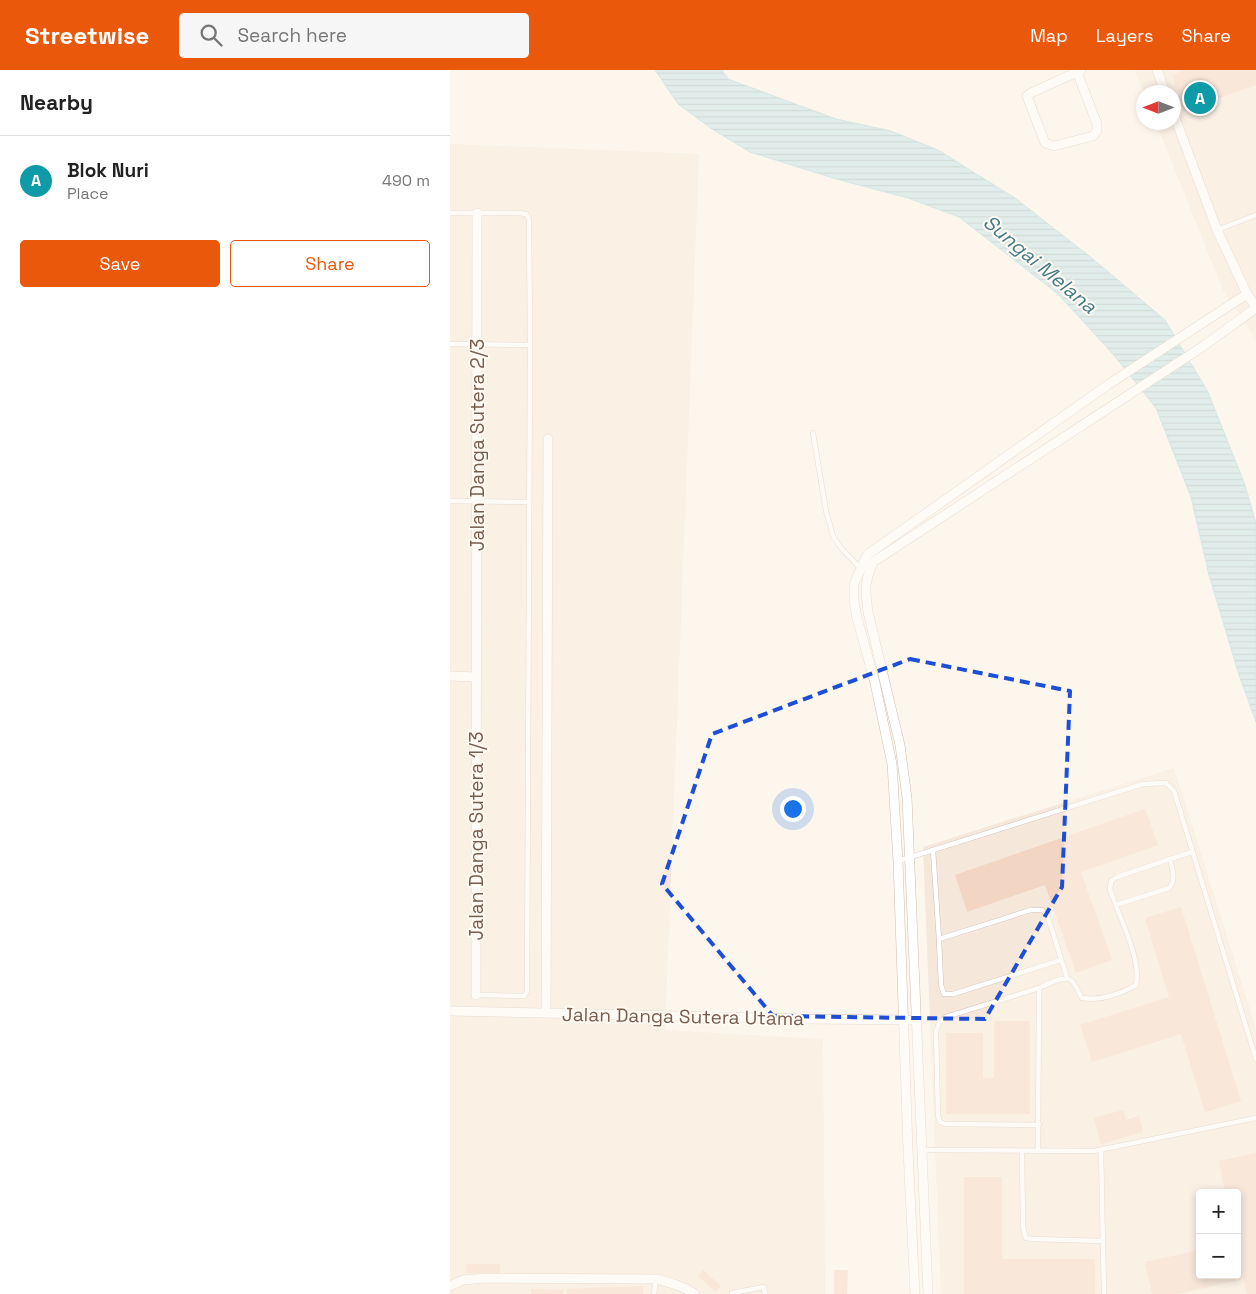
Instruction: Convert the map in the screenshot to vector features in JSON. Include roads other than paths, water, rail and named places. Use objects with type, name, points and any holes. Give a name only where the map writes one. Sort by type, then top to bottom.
[{"type":"street","points":[[1157,70],[1162,85]]},
{"type":"street","points":[[1079,71],[1096,124],[1096,131],[1093,136],[1050,146],[1045,143],[1027,96],[1079,71]]},
{"type":"street","points":[[928,1294],[907,798],[900,745],[868,612],[865,590],[868,575],[874,562],[1202,347],[1256,307],[1247,294],[1217,230],[1180,130]]},
{"type":"street","name":"Jalan Danga Sutera 2/3","points":[[476,677],[477,213]]},
{"type":"street","points":[[915,1294],[908,1150],[905,1020],[892,764],[875,684],[857,618],[854,584],[867,556],[1109,384],[1247,294]]},
{"type":"street","points":[[546,1013],[548,439]]},
{"type":"street","points":[[450,676],[476,677]]},
{"type":"street","name":"Jalan Danga Sutera 1/3","points":[[476,677],[476,995]]},
{"type":"street","name":"Jalan Danga Sutera Utama","points":[[450,1012],[804,1020],[916,1020]]},
{"type":"street","points":[[908,1150],[921,1150]]},
{"type":"street","points":[[450,1286],[463,1280],[486,1278],[656,1279],[685,1287],[695,1294]]},
{"type":"lane","points":[[450,213],[519,213],[526,214],[529,218],[528,992],[524,996],[476,995]]},
{"type":"lane","points":[[1217,230],[1256,215]]},
{"type":"lane","points":[[450,344],[530,345]]},
{"type":"lane","points":[[813,433],[826,511],[833,536],[841,548],[860,568]]},
{"type":"lane","points":[[450,501],[529,502]]},
{"type":"lane","points":[[898,861],[1143,784],[1166,783],[1174,791],[1256,1059]]},
{"type":"lane","points":[[933,850],[941,985],[944,994],[953,994],[1061,960]]},
{"type":"lane","points":[[1039,1125],[945,1124],[940,1122],[938,1116],[936,1032],[939,1023],[946,1017],[1067,978],[1072,980],[1082,998],[1091,999],[1114,996],[1136,985],[1138,977],[1136,962],[1110,890],[1111,881],[1117,877],[1192,852]]},
{"type":"lane","points":[[1116,905],[1169,888],[1173,884],[1174,879],[1170,859]]},
{"type":"lane","points":[[939,939],[1031,910],[1042,910],[1047,914],[1067,978]]},
{"type":"lane","points":[[1038,1151],[1039,988]]},
{"type":"lane","points":[[921,1150],[1101,1150],[1256,1118]]},
{"type":"lane","points":[[1101,1150],[1104,1294]]},
{"type":"lane","points":[[1022,1151],[1023,1228],[1026,1238],[1033,1240],[1103,1241]]},
{"type":"lane","points":[[654,1294],[656,1279]]},
{"type":"lane","points":[[732,1293],[764,1287],[766,1294]]},
{"type":"water","name":"Sungai Melana","points":[[655,70],[722,70],[728,79],[836,119],[891,131],[938,150],[1015,198],[1093,259],[1165,320],[1208,392],[1245,485],[1256,523],[1256,722],[1239,675],[1209,575],[1191,497],[1156,408],[1112,353],[1058,294],[959,217],[908,198],[836,179],[750,152],[712,129],[678,104]]},
{"type":"place","name":"Blok Nuri","points":[[1200,98]]}]
